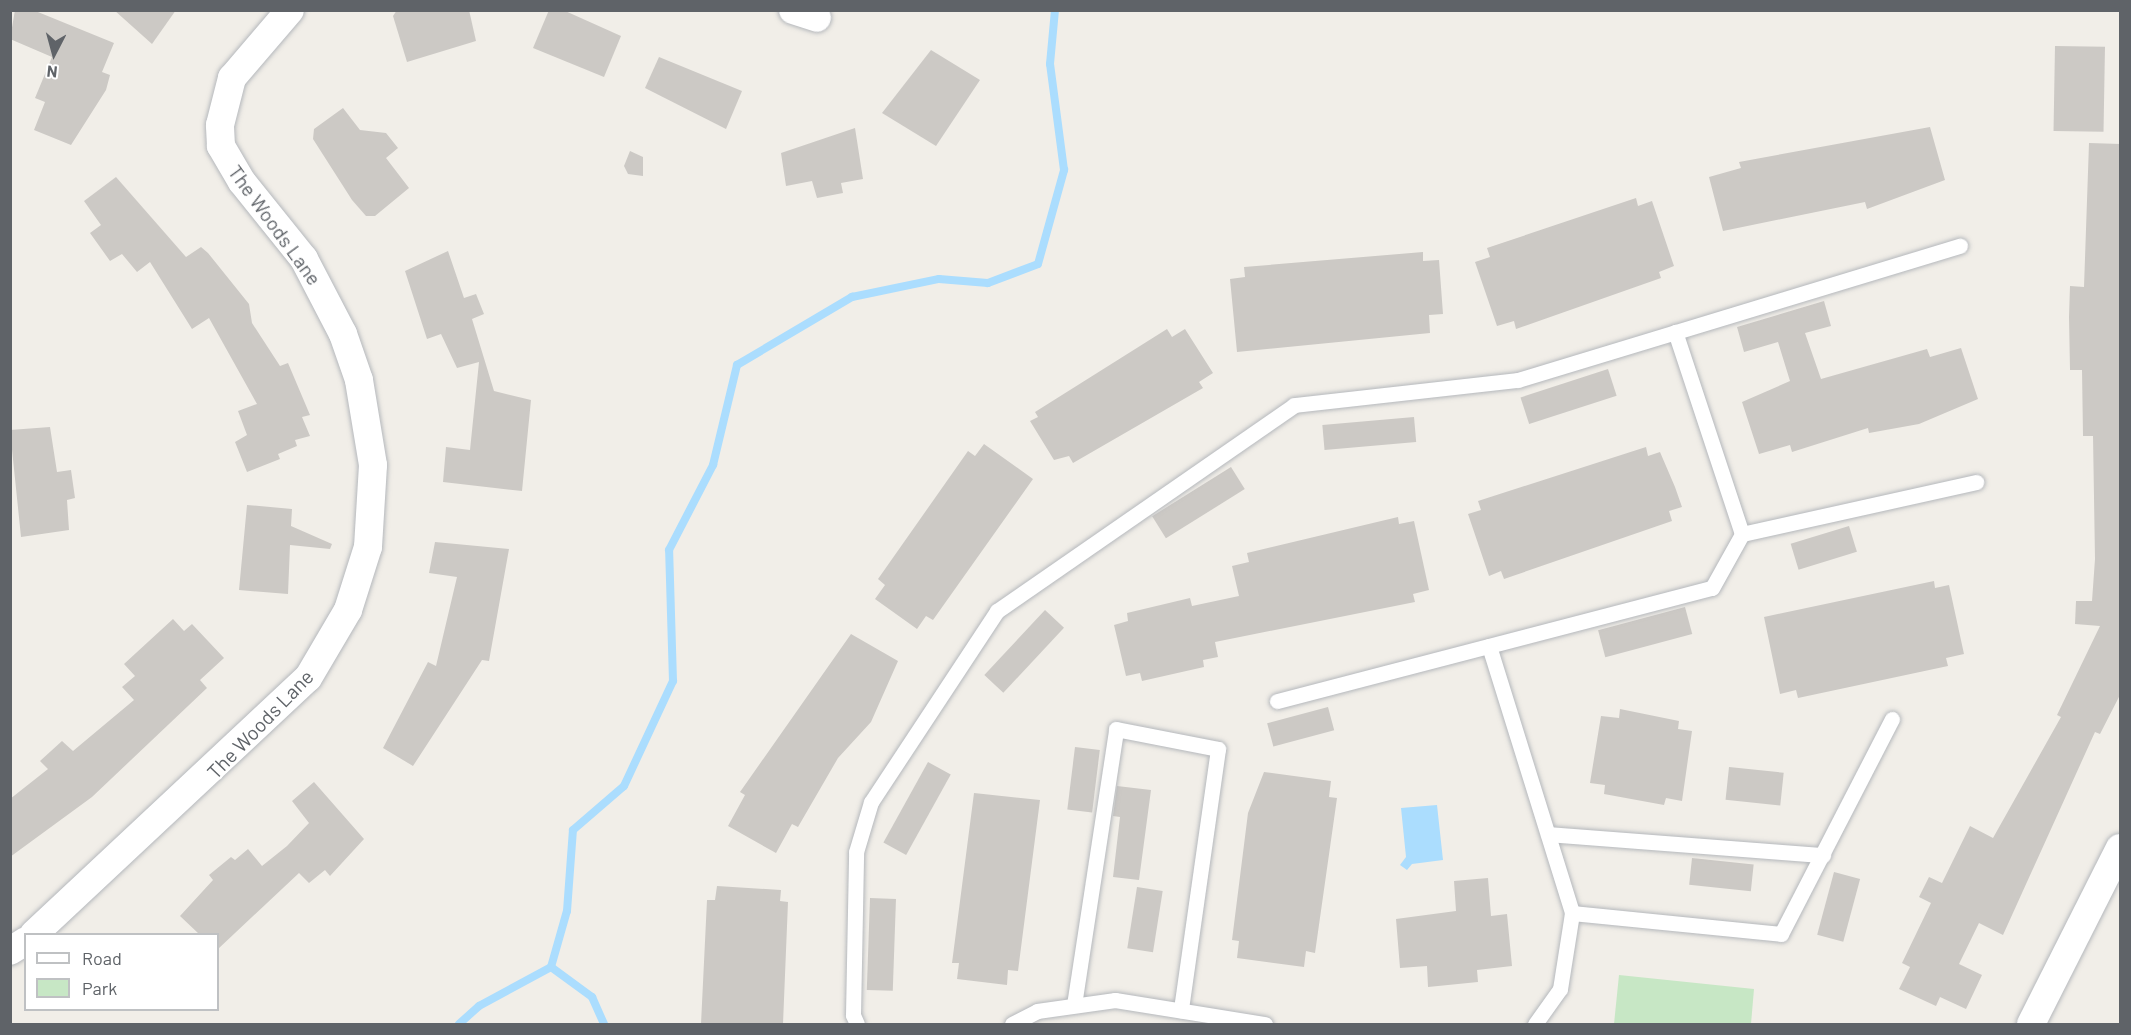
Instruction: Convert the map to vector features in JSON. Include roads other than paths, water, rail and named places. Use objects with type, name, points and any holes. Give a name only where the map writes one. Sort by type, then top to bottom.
[{"type":"street","name":"The Woods Lane","points":[[35,933],[309,678],[334,639],[362,569],[373,475],[359,380],[316,279],[222,146],[220,125],[232,78],[290,10]]},
{"type":"street","points":[[2031,1024],[2121,848]]},
{"type":"street","points":[[10,951],[24,942]]},
{"type":"lane","points":[[857,1024],[853,1015],[856,852],[871,802],[997,611],[1294,405],[1518,380],[1960,246]]},
{"type":"lane","points":[[1277,701],[1713,588],[1742,534],[1675,332]]},
{"type":"lane","points":[[1742,534],[1976,482]]},
{"type":"lane","points":[[1489,646],[1572,913],[1560,989],[1535,1024]]},
{"type":"lane","points":[[1572,913],[1780,933],[1892,719]]},
{"type":"lane","points":[[1074,1005],[1116,729],[1218,749],[1181,1010]]},
{"type":"lane","points":[[1548,834],[1822,855]]},
{"type":"lane","points":[[1012,1024],[1037,1011],[1115,1000],[1265,1024]]},
{"type":"water","points":[[1437,805],[1443,860],[1412,864],[1407,870],[1400,865],[1406,857],[1401,808]]},
{"type":"waterway","points":[[459,1024],[479,1006],[551,967],[567,911],[573,830],[624,786],[673,681],[669,550],[713,465],[737,365],[852,297],[939,279],[988,283],[1038,264],[1064,170],[1050,64],[1055,10]]},
{"type":"waterway","points":[[551,967],[592,997],[604,1024]]}]
